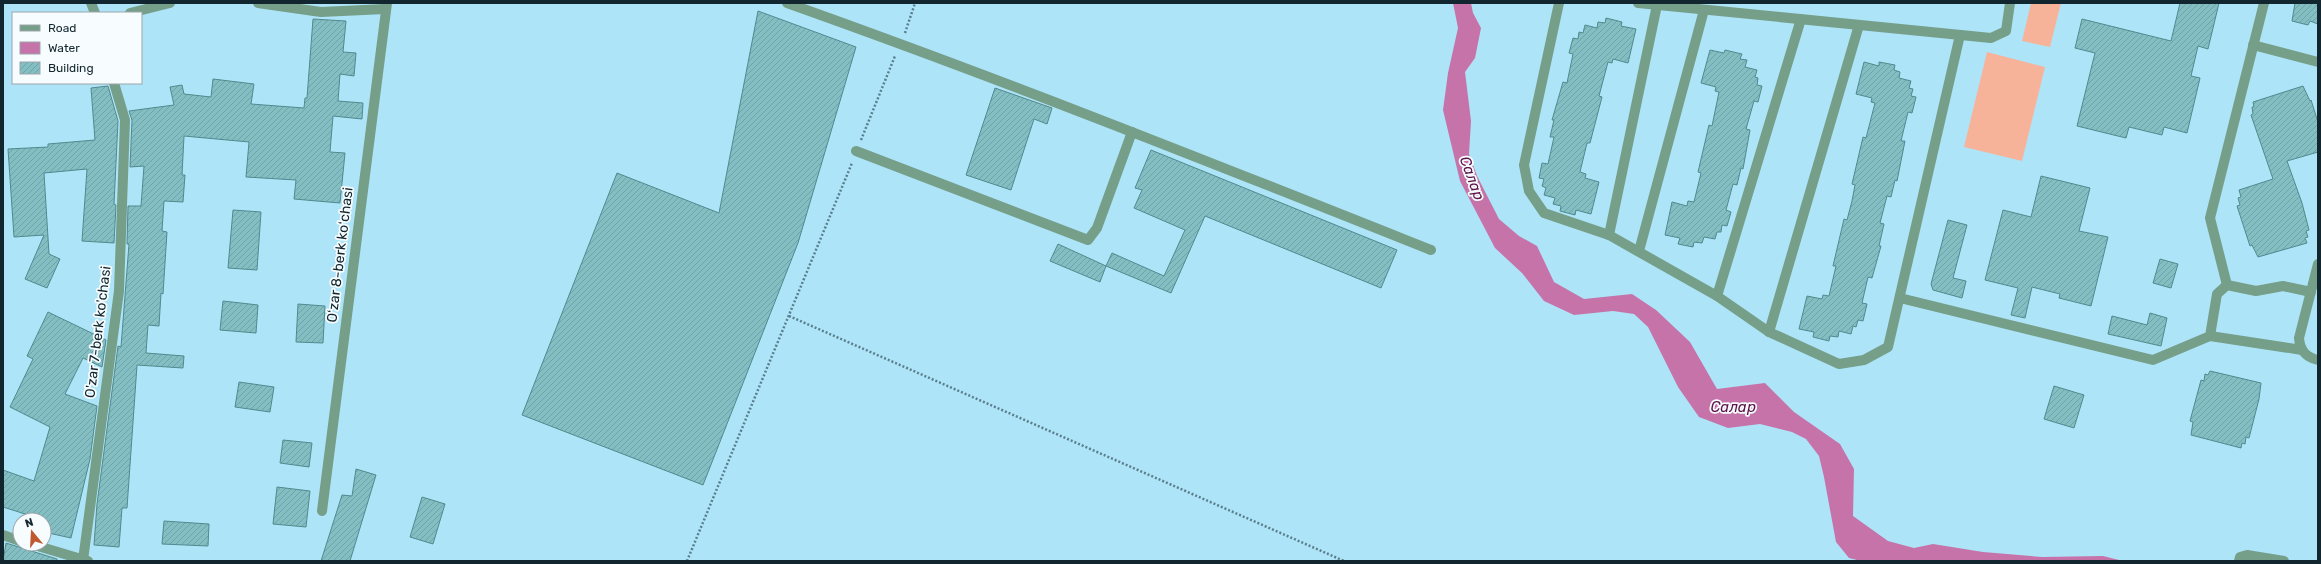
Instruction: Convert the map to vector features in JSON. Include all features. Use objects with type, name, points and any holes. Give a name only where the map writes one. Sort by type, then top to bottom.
[{"type":"street","points":[[134,12],[170,3]]},
{"type":"street","points":[[258,3],[321,12],[386,6]]},
{"type":"street","points":[[786,3],[901,43],[1432,250]]},
{"type":"street","points":[[1559,3],[1524,165],[1529,191],[1544,213],[1609,235],[1717,296],[1769,332],[1839,364],[1864,360],[1888,347],[1960,35]]},
{"type":"street","points":[[1638,3],[1991,38],[2006,31],[2010,3]]},
{"type":"street","points":[[2227,285],[2210,218],[2264,3]]},
{"type":"street","points":[[1609,235],[1657,5]]},
{"type":"street","name":"Oʻzar 8-berk koʻchasi","points":[[322,511],[386,6]]},
{"type":"street","points":[[1639,251],[1704,10]]},
{"type":"street","points":[[1717,296],[1801,19]]},
{"type":"street","points":[[1769,332],[1859,25]]},
{"type":"street","points":[[2253,46],[2318,62]]},
{"type":"street","name":"O'zar 7-berk ko'chasi","points":[[85,560],[119,291],[125,120],[114,84]]},
{"type":"street","points":[[856,151],[1088,240],[1097,228],[1132,132]]},
{"type":"street","points":[[2318,264],[2299,338],[2302,350],[2310,358],[2318,360]]},
{"type":"street","points":[[2227,285],[2256,291],[2283,286],[2311,292]]},
{"type":"street","points":[[2210,336],[2217,294],[2227,285]]},
{"type":"street","points":[[1900,298],[2153,360],[2210,336],[2302,350]]},
{"type":"street","points":[[52,550],[85,560]]},
{"type":"street","points":[[2239,561],[2240,557],[2247,555],[2284,561]]},
{"type":"path","points":[[687,561],[901,43],[915,3]]},
{"type":"path","points":[[789,316],[1344,561]]},
{"type":"shaded area","points":[[2031,3],[2061,3],[2050,47],[2022,41]]},
{"type":"shaded area","points":[[1987,52],[2045,67],[2022,161],[1964,147]]},
{"type":"water","name":"Салар","points":[[1453,3],[1471,3],[1473,13],[1481,28],[1475,58],[1465,72],[1471,121],[1469,154],[1477,176],[1499,219],[1519,236],[1537,246],[1554,282],[1584,299],[1632,294],[1656,310],[1690,342],[1717,389],[1765,383],[1794,412],[1840,444],[1854,469],[1853,516],[1888,541],[1914,548],[1933,544],[1983,552],[2042,557],[2103,556],[2123,561],[1861,561],[1849,558],[1836,542],[1819,456],[1806,439],[1792,432],[1760,424],[1728,428],[1699,417],[1678,387],[1648,327],[1634,314],[1613,311],[1574,315],[1544,301],[1522,273],[1495,248],[1460,181],[1443,110],[1448,73],[1458,28]]},
{"type":"building","points":[[2180,3],[2219,3],[2208,49],[2198,46],[2191,76],[2200,78],[2187,133],[2164,127],[2162,135],[2129,127],[2126,138],[2077,126],[2095,53],[2075,48],[2082,19],[2171,41]]},
{"type":"building","points":[[2295,3],[2318,3],[2318,24],[2310,21],[2308,25],[2292,21]]},
{"type":"building","points":[[758,11],[856,47],[798,243],[703,485],[522,415],[617,173],[719,213]]},
{"type":"building","points":[[1606,18],[1622,22],[1621,26],[1636,29],[1628,63],[1613,59],[1612,63],[1608,62],[1599,96],[1602,97],[1590,143],[1587,143],[1580,172],[1586,174],[1585,178],[1599,182],[1591,214],[1576,210],[1575,215],[1560,211],[1561,206],[1553,204],[1555,198],[1544,195],[1546,188],[1542,186],[1544,179],[1539,178],[1542,163],[1548,164],[1554,137],[1550,137],[1554,120],[1552,120],[1563,82],[1567,83],[1573,54],[1569,53],[1573,38],[1578,39],[1579,32],[1583,33],[1585,25],[1597,28],[1598,22],[1605,23]]},
{"type":"building","points":[[313,19],[346,21],[343,52],[356,53],[354,76],[340,74],[338,101],[363,103],[362,119],[333,116],[330,152],[345,153],[340,203],[294,199],[296,180],[246,177],[249,142],[184,136],[182,175],[185,175],[183,202],[164,201],[162,231],[167,232],[163,294],[161,293],[159,326],[148,325],[146,353],[184,356],[183,368],[137,365],[127,508],[122,508],[119,547],[94,545],[97,504],[118,346],[121,347],[129,244],[127,244],[128,206],[141,206],[144,166],[130,167],[132,120],[129,111],[174,105],[170,87],[182,85],[184,94],[211,97],[213,79],[254,84],[251,104],[304,108],[305,98],[307,98]]},
{"type":"building","points":[[1710,50],[1724,53],[1725,50],[1742,54],[1740,59],[1747,60],[1745,67],[1757,70],[1755,77],[1758,78],[1757,85],[1762,86],[1758,102],[1754,101],[1746,129],[1750,130],[1743,169],[1741,168],[1737,185],[1733,184],[1726,210],[1731,212],[1727,226],[1722,225],[1721,232],[1717,232],[1715,239],[1704,237],[1702,243],[1694,242],[1693,247],[1678,244],[1680,238],[1665,235],[1672,202],[1687,206],[1688,201],[1694,202],[1701,173],[1698,172],[1709,125],[1712,126],[1719,92],[1715,91],[1716,87],[1701,83]]},
{"type":"building","points":[[1864,62],[1879,66],[1879,62],[1895,65],[1894,70],[1900,72],[1899,78],[1911,81],[1909,88],[1913,89],[1911,96],[1916,97],[1912,113],[1908,112],[1901,141],[1905,141],[1897,181],[1895,180],[1891,197],[1887,196],[1880,223],[1884,224],[1879,246],[1881,246],[1872,278],[1868,277],[1862,303],[1867,304],[1863,321],[1858,320],[1856,327],[1853,326],[1851,334],[1839,331],[1838,337],[1830,336],[1829,341],[1813,337],[1814,332],[1799,329],[1807,296],[1822,299],[1823,295],[1829,296],[1836,266],[1833,266],[1844,219],[1847,220],[1852,201],[1855,185],[1852,184],[1863,137],[1866,138],[1875,103],[1871,102],[1872,98],[1856,94]]},
{"type":"building","points":[[108,86],[118,121],[114,204],[116,205],[114,243],[82,241],[87,169],[44,173],[49,254],[60,259],[47,288],[25,279],[44,235],[14,237],[8,149],[48,147],[48,144],[95,140],[91,88]]},
{"type":"building","points":[[2303,86],[2310,101],[2311,100],[2318,122],[2318,152],[2287,161],[2302,203],[2309,230],[2306,231],[2308,237],[2305,238],[2307,243],[2258,257],[2252,245],[2250,246],[2237,206],[2240,205],[2238,198],[2241,197],[2239,190],[2273,179],[2251,115],[2253,114],[2253,102]]},
{"type":"building","points":[[995,88],[1052,108],[1047,124],[1034,119],[1011,190],[966,175]]},
{"type":"building","points":[[1151,150],[1397,250],[1381,288],[1205,216],[1171,293],[1106,266],[1112,253],[1164,276],[1185,230],[1134,208],[1142,190],[1135,188]]},
{"type":"building","points":[[2041,176],[2090,188],[2079,231],[2108,237],[2091,306],[2059,298],[2060,294],[2032,287],[2025,318],[2011,315],[2018,288],[1985,280],[2003,210],[2031,217]]},
{"type":"building","points":[[233,210],[261,212],[257,270],[228,268]]},
{"type":"building","points":[[1948,220],[1967,225],[1953,278],[1966,281],[1962,298],[1933,290],[1931,284]]},
{"type":"building","points":[[1058,244],[1106,266],[1100,282],[1050,261]]},
{"type":"building","points":[[2160,259],[2178,264],[2171,288],[2153,283]]},
{"type":"building","points":[[223,301],[258,305],[256,333],[220,330]]},
{"type":"building","points":[[298,304],[325,306],[323,343],[296,342]]},
{"type":"building","points":[[48,312],[106,340],[102,367],[83,358],[65,394],[97,406],[90,459],[71,538],[52,534],[52,512],[19,512],[3,507],[3,470],[34,481],[50,427],[10,407],[33,359],[27,356]]},
{"type":"building","points":[[2150,313],[2167,318],[2161,346],[2108,334],[2112,316],[2147,325]]},
{"type":"building","points":[[2210,371],[2261,383],[2259,399],[2249,438],[2246,437],[2245,444],[2242,443],[2241,448],[2191,435],[2193,422],[2190,421],[2201,380],[2204,381],[2205,374],[2208,375]]},
{"type":"building","points":[[239,382],[274,387],[270,412],[235,407]]},
{"type":"building","points":[[2054,386],[2084,395],[2074,428],[2044,419]]},
{"type":"building","points":[[283,440],[312,443],[309,467],[280,463]]},
{"type":"building","points":[[356,469],[376,475],[350,561],[321,561],[342,495],[352,496]]},
{"type":"building","points":[[277,487],[310,491],[306,527],[273,524]]},
{"type":"building","points":[[422,497],[445,504],[433,544],[410,537]]},
{"type":"building","points":[[164,521],[209,524],[208,546],[162,544]]},
{"type":"building","points":[[6,543],[12,545],[12,552],[35,552],[57,559],[57,561],[3,561]]}]
